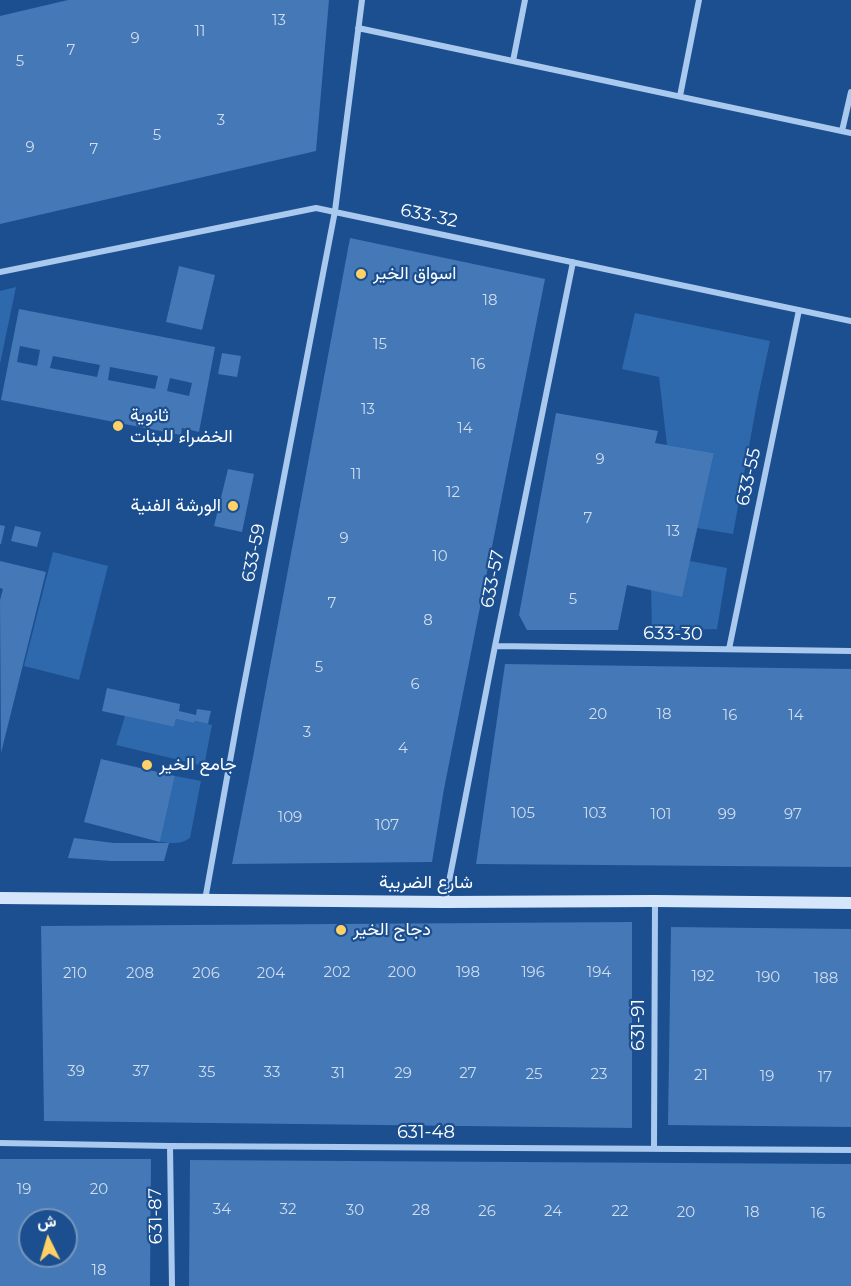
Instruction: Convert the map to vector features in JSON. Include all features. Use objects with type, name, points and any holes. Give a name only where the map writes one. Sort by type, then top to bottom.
[{"type":"street","name":"633-59","points":[[205,900],[335,211],[362,0]]},
{"type":"street","points":[[513,61],[525,0]]},
{"type":"street","points":[[680,96],[699,0]]},
{"type":"street","points":[[358,28],[851,133]]},
{"type":"street","points":[[842,131],[851,92]]},
{"type":"street","name":"633-32","points":[[0,272],[316,208],[851,321]]},
{"type":"street","name":"633-57","points":[[445,902],[573,262]]},
{"type":"street","name":"633-55","points":[[729,649],[799,310]]},
{"type":"street","name":"633-30","points":[[495,646],[851,651]]},
{"type":"street","name":"شارع الضريبة","points":[[0,898],[851,903]]},
{"type":"street","name":"631-91","points":[[654,1149],[655,901]]},
{"type":"street","name":"631-48","points":[[0,1143],[851,1150]]},
{"type":"street","name":"631-87","points":[[170,1146],[172,1286]]},
{"type":"shaded area","points":[[16,287],[0,364],[0,291]]},
{"type":"shaded area","points":[[635,313],[770,341],[733,534],[697,528],[714,453],[667,445],[659,377],[622,369]]},
{"type":"shaded area","points":[[53,552],[108,566],[79,680],[24,666]]},
{"type":"shaded area","points":[[690,561],[727,568],[717,629],[652,631],[651,590]]},
{"type":"shaded area","points":[[125,716],[174,727],[176,719],[212,725],[204,766],[116,745]]},
{"type":"shaded area","points":[[175,776],[201,781],[190,838],[179,843],[160,842]]},
{"type":"building","points":[[68,0],[329,0],[316,151],[0,224],[0,16]]},
{"type":"building","points":[[350,238],[545,279],[444,789],[432,862],[232,864],[253,757]]},
{"type":"building","points":[[179,266],[215,275],[202,330],[166,322]]},
{"type":"building","points":[[19,309],[215,347],[199,432],[182,428],[181,435],[1,400]],"holes":[[[20,346],[40,350],[37,366],[17,362]],[[53,356],[100,365],[97,377],[50,368]],[[110,367],[158,376],[155,389],[108,380]],[[170,378],[192,383],[189,396],[167,391]]]},
{"type":"building","points":[[222,353],[241,356],[237,377],[218,374]]},
{"type":"building","points":[[556,413],[658,431],[655,443],[714,453],[682,597],[627,585],[618,630],[527,630],[519,615]]},
{"type":"building","points":[[228,469],[254,474],[242,532],[214,526]]},
{"type":"building","points":[[0,525],[5,526],[1,544],[0,544]]},
{"type":"building","points":[[15,526],[41,532],[37,547],[11,541]]},
{"type":"building","points":[[0,561],[46,572],[1,753],[0,600],[3,589],[0,588]]},
{"type":"building","points":[[505,664],[851,669],[851,867],[476,864]]},
{"type":"building","points":[[107,688],[180,704],[179,711],[196,715],[197,709],[211,711],[208,724],[176,719],[174,727],[102,711]]},
{"type":"building","points":[[101,759],[175,776],[160,842],[84,822]]},
{"type":"building","points":[[74,838],[114,843],[169,843],[164,861],[111,861],[68,858]]},
{"type":"building","points":[[632,922],[632,1128],[44,1121],[41,926]]},
{"type":"building","points":[[671,927],[851,929],[851,1127],[668,1125]]},
{"type":"building","points":[[0,1159],[151,1159],[150,1286],[0,1286]]},
{"type":"building","points":[[190,1160],[851,1164],[851,1286],[189,1286]]},
{"type":"place","name":"اسواق الخير","points":[[361,274]]},
{"type":"place","name":"ثانوية الخضراء للبنات","points":[[118,426]]},
{"type":"place","name":"الورشة الفنية","points":[[233,506]]},
{"type":"place","name":"جامع الخير","points":[[147,765]]},
{"type":"place","name":"دجاج الخير","points":[[341,930]]}]
